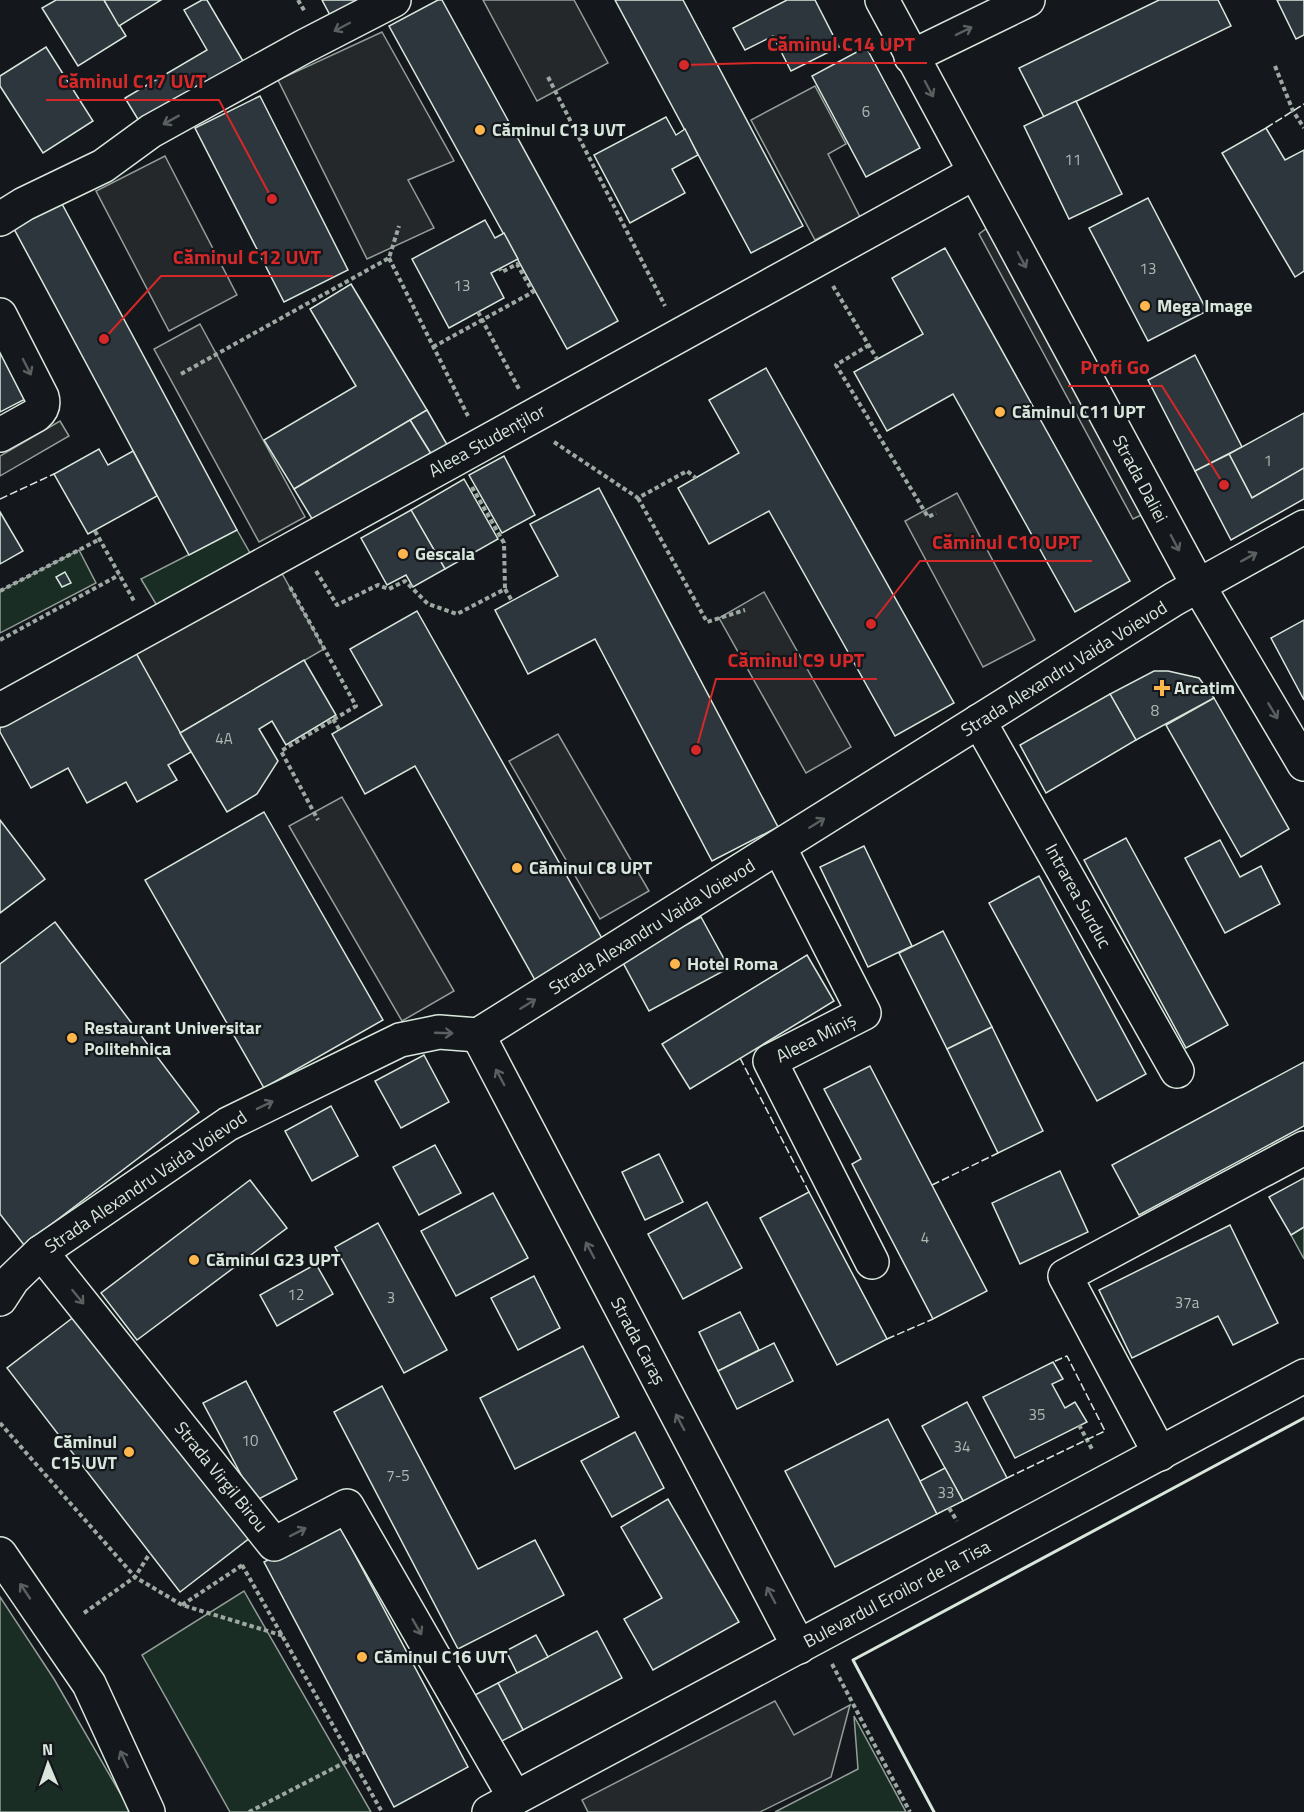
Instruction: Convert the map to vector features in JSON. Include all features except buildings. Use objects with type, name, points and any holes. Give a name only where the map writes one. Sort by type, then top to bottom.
[{"type":"street","points":[[0,219],[24,204],[103,165],[151,131],[394,0]]},
{"type":"street","name":"Strada Daliei","points":[[882,0],[1198,585],[1304,764]]},
{"type":"street","points":[[911,57],[1028,0]]},
{"type":"street","name":"Aleea Studenților","points":[[0,710],[974,173]]},
{"type":"street","points":[[0,315],[42,396],[43,404],[41,411],[0,435]]},
{"type":"street","name":"Strada Alexandru Vaida Voievod","points":[[4,1280],[41,1252],[228,1124],[400,1040],[439,1032],[478,1035],[1198,585],[1304,527]]},
{"type":"street","name":"Intrarea Surduc","points":[[979,722],[1177,1071]]},
{"type":"street","name":"Aleea Miniș","points":[[779,847],[864,1013],[770,1061],[872,1262]]},
{"type":"street","name":"Strada Caraș","points":[[478,1035],[808,1642]]},
{"type":"street","points":[[1160,1454],[1065,1276],[1304,1148]]},
{"type":"street","name":"Strada Virgil Birou","points":[[41,1252],[274,1544],[347,1506],[500,1807]]},
{"type":"street","name":"Bulevardul Eroilor de la Tisa","points":[[500,1807],[1304,1376]]},
{"type":"street","points":[[0,1554],[89,1684],[148,1812]]},
{"type":"path","points":[[1275,66],[1293,111],[1304,128]]},
{"type":"path","points":[[548,77],[680,335]]},
{"type":"path","points":[[181,374],[388,258],[399,226]]},
{"type":"path","points":[[388,258],[433,347],[469,452],[504,543],[505,589],[512,601]]},
{"type":"path","points":[[818,260],[878,359]]},
{"type":"path","points":[[433,347],[533,292],[517,264],[502,272],[500,269]]},
{"type":"path","points":[[478,312],[529,418],[638,498],[707,622],[745,610]]},
{"type":"path","points":[[868,345],[836,365],[928,517],[936,513]]},
{"type":"path","points":[[638,498],[687,471],[696,478]]},
{"type":"path","points":[[95,531],[149,628]]},
{"type":"path","points":[[0,591],[100,539]]},
{"type":"path","points":[[287,552],[337,604],[378,585],[389,589],[405,581],[428,604],[457,615],[505,589]]},
{"type":"path","points":[[287,552],[356,706],[281,751],[318,820]]},
{"type":"path","points":[[0,640],[120,575]]},
{"type":"path","points":[[333,719],[339,729]]},
{"type":"path","points":[[0,1423],[135,1577],[182,1605],[284,1636]]},
{"type":"path","points":[[1079,1425],[1093,1451]]},
{"type":"path","points":[[950,1508],[957,1521]]},
{"type":"path","points":[[182,1605],[274,1544]]},
{"type":"path","points":[[84,1613],[135,1577],[150,1553]]},
{"type":"path","points":[[242,1565],[382,1812]]},
{"type":"path","points":[[808,1642],[910,1812]]},
{"type":"path","points":[[249,1812],[365,1752]]},
{"type":"green space","points":[[237,530],[254,560],[159,609],[141,579]]},
{"type":"green space","points":[[79,550],[96,583],[0,633],[0,591]]},
{"type":"green space","points":[[1304,1227],[1304,1259],[1291,1235]]},
{"type":"green space","points":[[244,1591],[371,1812],[230,1812],[142,1655]]},
{"type":"green space","points":[[0,1597],[54,1679],[131,1812],[0,1812]]},
{"type":"green space","points":[[854,1716],[906,1812],[775,1812],[858,1769]]},
{"type":"shaded area","points":[[483,0],[574,0],[608,63],[537,101]]},
{"type":"shaded area","points":[[382,32],[454,161],[408,180],[434,228],[367,259],[278,80]]},
{"type":"shaded area","points":[[815,86],[846,144],[828,154],[860,217],[815,240],[751,120]]},
{"type":"shaded area","points":[[165,156],[237,295],[169,331],[96,191]]},
{"type":"shaded area","points":[[995,222],[1150,511],[1133,519],[979,234]]},
{"type":"shaded area","points":[[200,324],[305,517],[259,542],[154,349]]},
{"type":"shaded area","points":[[60,421],[69,436],[0,476],[0,456]]},
{"type":"shaded area","points":[[957,493],[1035,640],[983,667],[905,521]]},
{"type":"shaded area","points":[[274,559],[324,649],[180,733],[136,653]]},
{"type":"shaded area","points":[[764,592],[851,747],[806,773],[719,618]]},
{"type":"shaded area","points":[[558,734],[649,891],[600,919],[509,761]]},
{"type":"shaded area","points":[[342,797],[454,991],[402,1021],[289,826]]},
{"type":"shaded area","points":[[775,1701],[794,1735],[850,1705],[831,1777],[760,1812],[588,1812],[582,1800]]},
{"type":"fence","points":[[1266,128],[1304,104]]},
{"type":"fence","points":[[0,499],[54,474]]},
{"type":"fence","points":[[740,1058],[809,1192]]},
{"type":"fence","points":[[932,1185],[998,1153]]},
{"type":"fence","points":[[887,1339],[933,1319]]},
{"type":"fence","points":[[1007,1478],[1105,1431],[1067,1356],[1053,1362]]},
{"type":"wall","points":[[934,1812],[853,1660],[1304,1418]]},
{"type":"place","name":"Căminul C14 UPT","points":[[684,65]]},
{"type":"place","name":"Căminul C13 UVT","points":[[480,130]]},
{"type":"place","name":"Căminul C17 UVT","points":[[272,199]]},
{"type":"place","name":"Mega Image","points":[[1145,306]]},
{"type":"place","name":"Căminul C12 UVT","points":[[104,339]]},
{"type":"place","name":"Căminul C11 UPT","points":[[1000,412]]},
{"type":"place","name":"Profi Go","points":[[1224,485]]},
{"type":"place","name":"Gescala","points":[[403,554]]},
{"type":"place","name":"Căminul C10 UPT","points":[[871,624]]},
{"type":"place","name":"Arcatim","points":[[1162,688]]},
{"type":"place","name":"Căminul C9 UPT","points":[[696,750]]},
{"type":"place","name":"Căminul C8 UPT","points":[[517,868]]},
{"type":"place","name":"Hotel Roma","points":[[675,964]]},
{"type":"place","name":"Restaurant Universitar Politehnica","points":[[72,1038]]},
{"type":"place","name":"Căminul G23 UPT","points":[[194,1260]]},
{"type":"place","name":"Căminul C15 UVT","points":[[129,1452]]},
{"type":"place","name":"Căminul C16 UVT","points":[[362,1657]]}]
